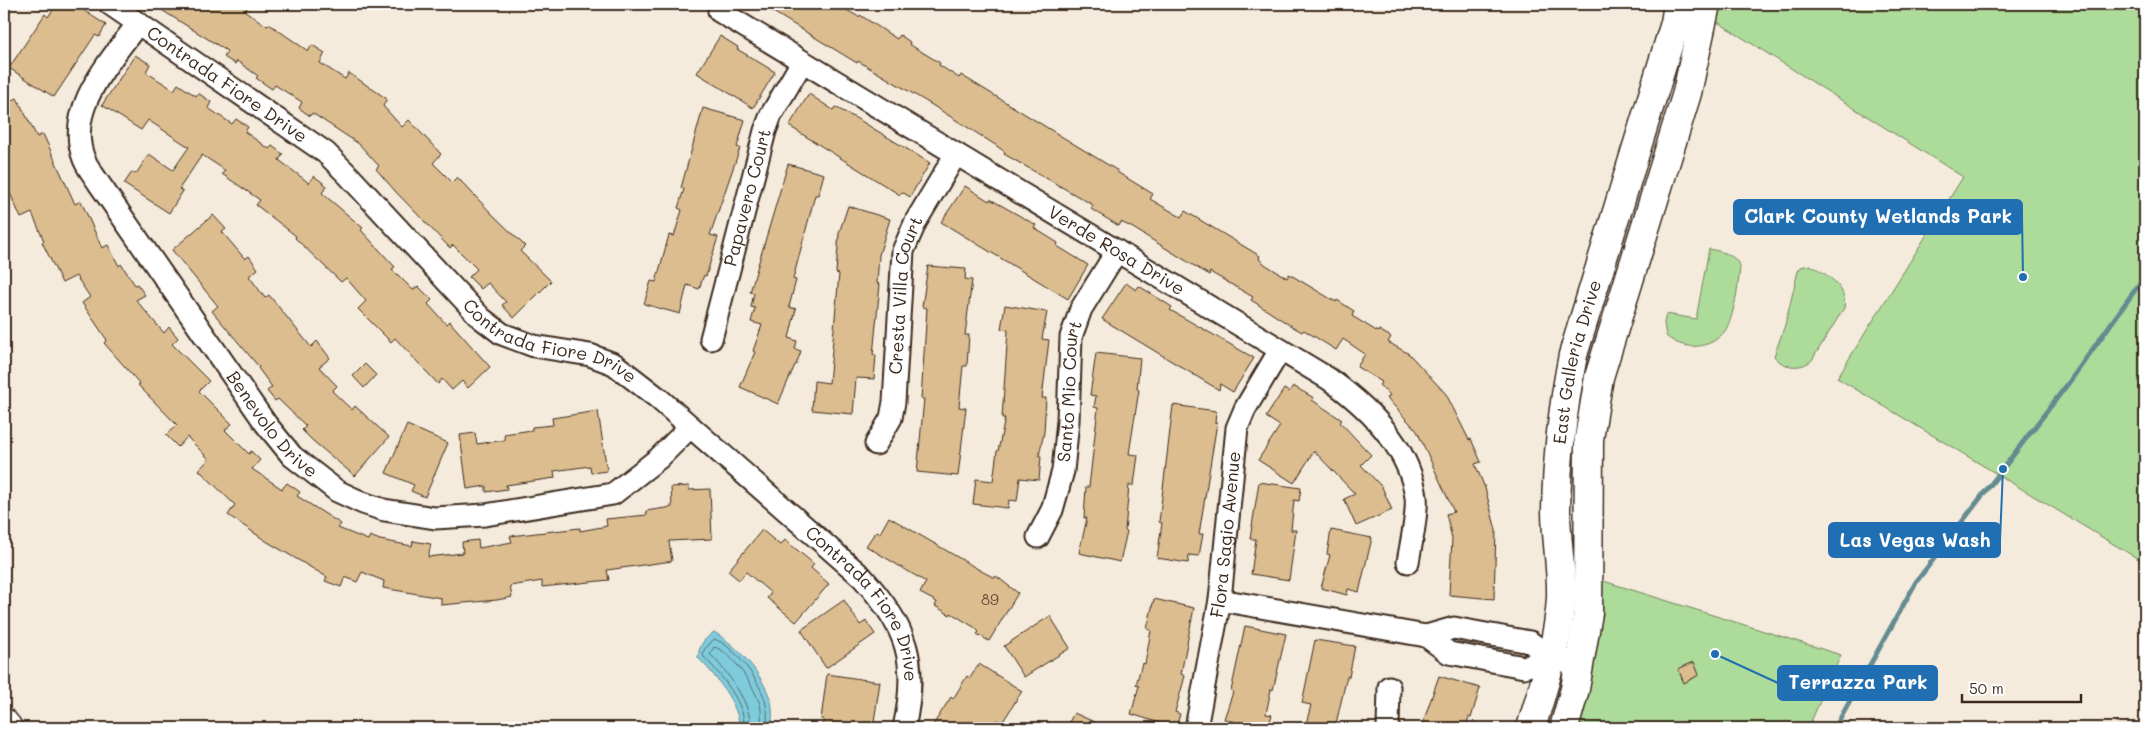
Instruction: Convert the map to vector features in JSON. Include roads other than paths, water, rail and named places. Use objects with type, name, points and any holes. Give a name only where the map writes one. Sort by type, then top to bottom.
[{"type":"main road","name":"East Galleria Drive","points":[[1531,728],[1551,658],[1561,599],[1556,513],[1557,476],[1563,407],[1573,355],[1673,32],[1678,4]]},
{"type":"main road","name":"East Galleria Drive","points":[[1564,728],[1575,689],[1588,613],[1589,439],[1599,377],[1687,93],[1706,4]]},
{"type":"main road","points":[[1597,276],[1627,285]]},
{"type":"main road","points":[[4,723],[8,728]]},
{"type":"street","name":"Contrada Fiore Drive","points":[[110,4],[326,153],[350,176],[481,318],[502,334],[534,346],[590,355],[614,364],[658,398],[862,576],[885,603],[897,623],[910,660],[910,696],[904,728]]},
{"type":"street","name":"Verde Rosa Drive","points":[[719,11],[1329,379],[1354,398],[1376,418],[1395,443],[1409,470],[1416,498],[1408,562]]},
{"type":"street","name":"Benevolo Drive","points":[[138,23],[86,98],[80,116],[79,136],[84,158],[98,182],[266,424],[292,456],[314,474],[354,499],[384,510],[435,518],[486,515],[613,494],[659,458],[690,427]]},
{"type":"street","name":"Papavero Court","points":[[711,339],[766,131],[772,114],[802,62]]},
{"type":"street","name":"Cresta Villa Court","points":[[876,444],[891,418],[894,402],[903,250],[916,221],[956,154]]},
{"type":"street","name":"Santo Mio Court","points":[[1038,537],[1052,510],[1063,471],[1068,421],[1070,337],[1081,309],[1117,251]]},
{"type":"street","name":"Flora Sagio Avenue","points":[[1196,728],[1220,600],[1237,428],[1245,409],[1280,350]]},
{"type":"street","points":[[1220,600],[1426,636],[1449,653],[1524,667],[1551,658],[1579,664]]},
{"type":"street","points":[[1388,728],[1389,687]]},
{"type":"water","points":[[714,632],[741,653],[762,680],[771,701],[772,728],[739,728],[736,710],[731,700],[711,672],[698,658],[703,643]]},
{"type":"waterway","points":[[1835,728],[1916,582],[2070,381],[2145,276]]},
{"type":"place","name":"Clark County Wetlands Park","points":[[2023,277]]},
{"type":"place","name":"Las Vegas Wash","points":[[2003,469]]},
{"type":"place","name":"Terrazza Park","points":[[1715,654]]}]
